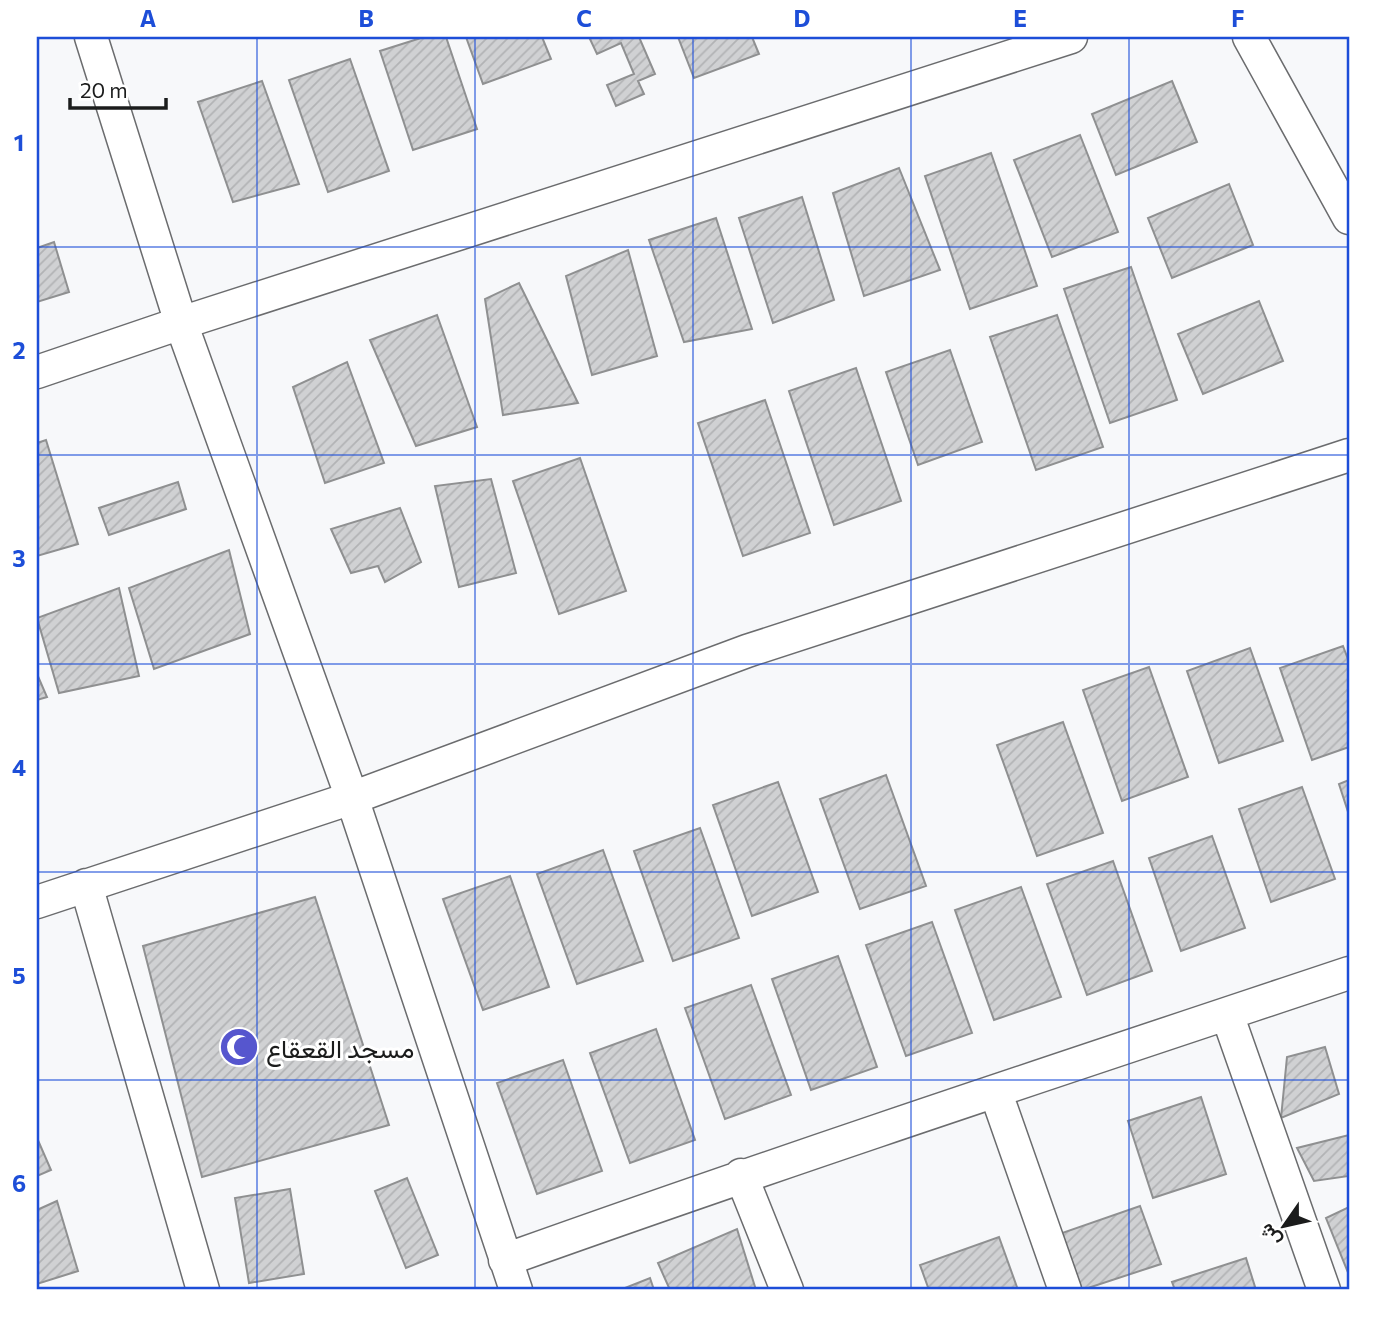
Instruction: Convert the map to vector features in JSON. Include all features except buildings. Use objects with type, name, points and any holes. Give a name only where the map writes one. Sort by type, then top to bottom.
[{"type":"street","points":[[91,37],[181,323],[352,798],[516,1290]]},
{"type":"street","points":[[37,372],[181,323],[1071,37]]},
{"type":"street","points":[[1249,37],[1349,218]]},
{"type":"street","points":[[37,902],[352,798],[747,651],[1349,455]]},
{"type":"street","points":[[86,885],[203,1290]]},
{"type":"street","points":[[505,1260],[741,1175],[996,1093],[1349,973]]},
{"type":"street","points":[[1227,1014],[1324,1290]]},
{"type":"street","points":[[996,1093],[1065,1290]]},
{"type":"street","points":[[741,1175],[787,1290]]},
{"type":"place","name":"مسجد القعقاع","points":[[239,1047]]}]
